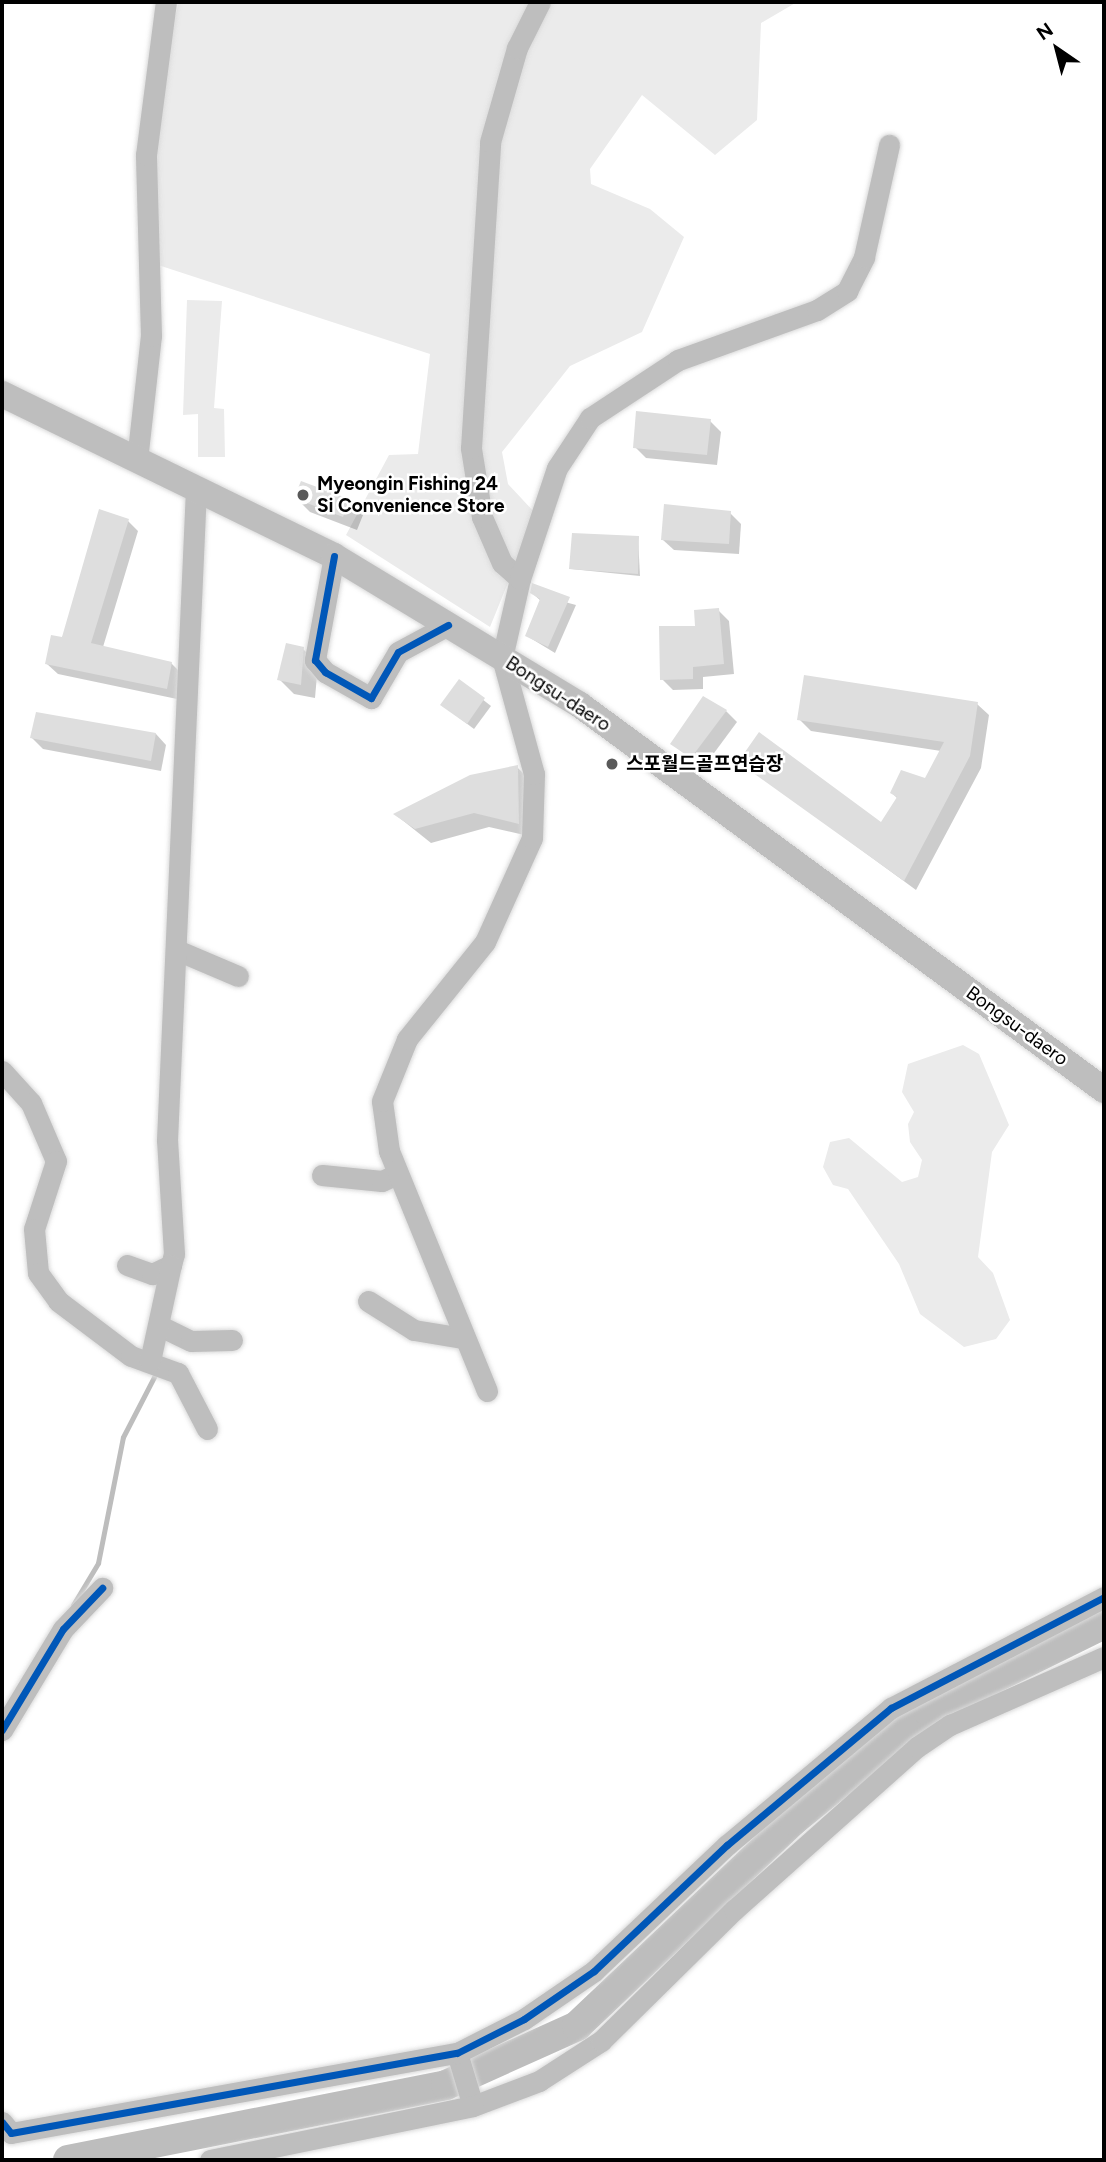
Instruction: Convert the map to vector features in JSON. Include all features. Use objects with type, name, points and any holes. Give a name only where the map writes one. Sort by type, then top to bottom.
[{"type":"main road","name":"Bongsu-daero","points":[[2,394],[334,556],[580,705],[1104,1090]]},
{"type":"street","points":[[137,460],[151,335],[146,155],[166,2]]},
{"type":"street","points":[[520,579],[502,563],[482,517],[471,448],[490,142],[517,48],[540,2]]},
{"type":"street","points":[[487,1391],[397,1174],[383,1101],[395,1060],[485,942],[532,838],[534,774],[502,658],[520,579],[558,468],[590,418],[678,360],[817,310],[847,291],[864,257],[889,145]]},
{"type":"street","points":[[150,1361],[160,1326],[171,1265],[167,1140],[179,951],[196,489]]},
{"type":"street","points":[[334,556],[315,660],[325,672],[371,698],[398,652],[449,625]]},
{"type":"street","points":[[179,951],[239,976]]},
{"type":"street","points":[[2,1071],[31,1103],[56,1161],[34,1229],[38,1273],[58,1301],[131,1356],[178,1373],[207,1429]]},
{"type":"street","points":[[322,1175],[382,1181],[397,1174]]},
{"type":"street","points":[[127,1265],[152,1274],[171,1265]]},
{"type":"street","points":[[368,1301],[414,1330],[463,1338]]},
{"type":"street","points":[[160,1326],[191,1340],[232,1340]]},
{"type":"street","points":[[2,1730],[63,1629],[102,1588]]},
{"type":"street","points":[[2,2122],[11,2133],[458,2054],[524,2019],[594,1971],[727,1845],[891,1709],[1104,1597]]},
{"type":"street","points":[[210,2160],[473,2106],[539,2081],[601,2041],[734,1910],[928,1738],[1104,1657]]},
{"type":"street","points":[[458,2054],[473,2106]]},
{"type":"shaded area","points":[[179,2],[797,2],[761,23],[757,120],[715,155],[642,95],[590,169],[591,184],[650,209],[684,237],[642,332],[570,366],[502,452],[508,484],[536,514],[490,627],[346,535],[389,455],[418,454],[430,354],[155,264],[155,132],[164,60]]},
{"type":"shaded area","points":[[187,300],[222,301],[214,408],[224,409],[225,457],[198,457],[198,414],[183,415]]},
{"type":"shaded area","points":[[963,1045],[979,1054],[1009,1125],[992,1152],[978,1257],[993,1273],[1010,1320],[996,1339],[964,1347],[920,1314],[899,1264],[848,1189],[833,1185],[823,1167],[830,1142],[849,1138],[902,1182],[918,1177],[922,1160],[910,1142],[908,1124],[914,1112],[902,1092],[908,1064]]},
{"type":"building","points":[[636,411],[711,419],[707,455],[633,448]]},
{"type":"building","points":[[301,481],[349,499],[343,517],[294,498]]},
{"type":"building","points":[[664,504],[731,511],[729,544],[661,540]]},
{"type":"building","points":[[99,509],[129,519],[91,643],[172,662],[167,689],[45,664],[51,635],[62,637]]},
{"type":"building","points":[[572,533],[639,536],[638,574],[569,569]]},
{"type":"building","points":[[532,583],[570,597],[548,647],[525,636],[540,599],[530,593]]},
{"type":"building","points":[[719,608],[724,664],[693,667],[693,679],[660,680],[659,626],[695,626],[694,610]]},
{"type":"building","points":[[286,643],[304,647],[301,685],[277,680]]},
{"type":"building","points":[[804,675],[978,702],[970,756],[904,881],[738,762],[759,732],[881,822],[897,797],[890,793],[901,770],[925,778],[944,742],[797,720]]},
{"type":"building","points":[[459,679],[485,698],[467,724],[440,705]]},
{"type":"building","points":[[703,696],[727,710],[691,758],[670,744]]},
{"type":"building","points":[[36,712],[156,733],[151,761],[30,738]]},
{"type":"building","points":[[518,765],[519,824],[474,813],[415,829],[393,814],[470,775]]},
{"type":"waterway","points":[[73,1605],[98,1563],[123,1437],[154,1377]]},
{"type":"waterway","points":[[68,2160],[446,2085],[577,2026],[794,1820],[928,1711],[1104,1624]]},
{"type":"cycle path","points":[[334,556],[315,660],[325,672],[371,698],[398,652],[448,625]]},
{"type":"cycle path","points":[[2,1730],[63,1629],[102,1588]]},
{"type":"cycle path","points":[[2,2122],[11,2133],[457,2053],[524,2019],[594,1971],[727,1845],[891,1708],[1104,1597]]},
{"type":"place","name":"Myeongin Fishing 24 Si Convenience Store","points":[[303,495]]},
{"type":"place","name":"스포월드골프연습장","points":[[612,764]]}]
